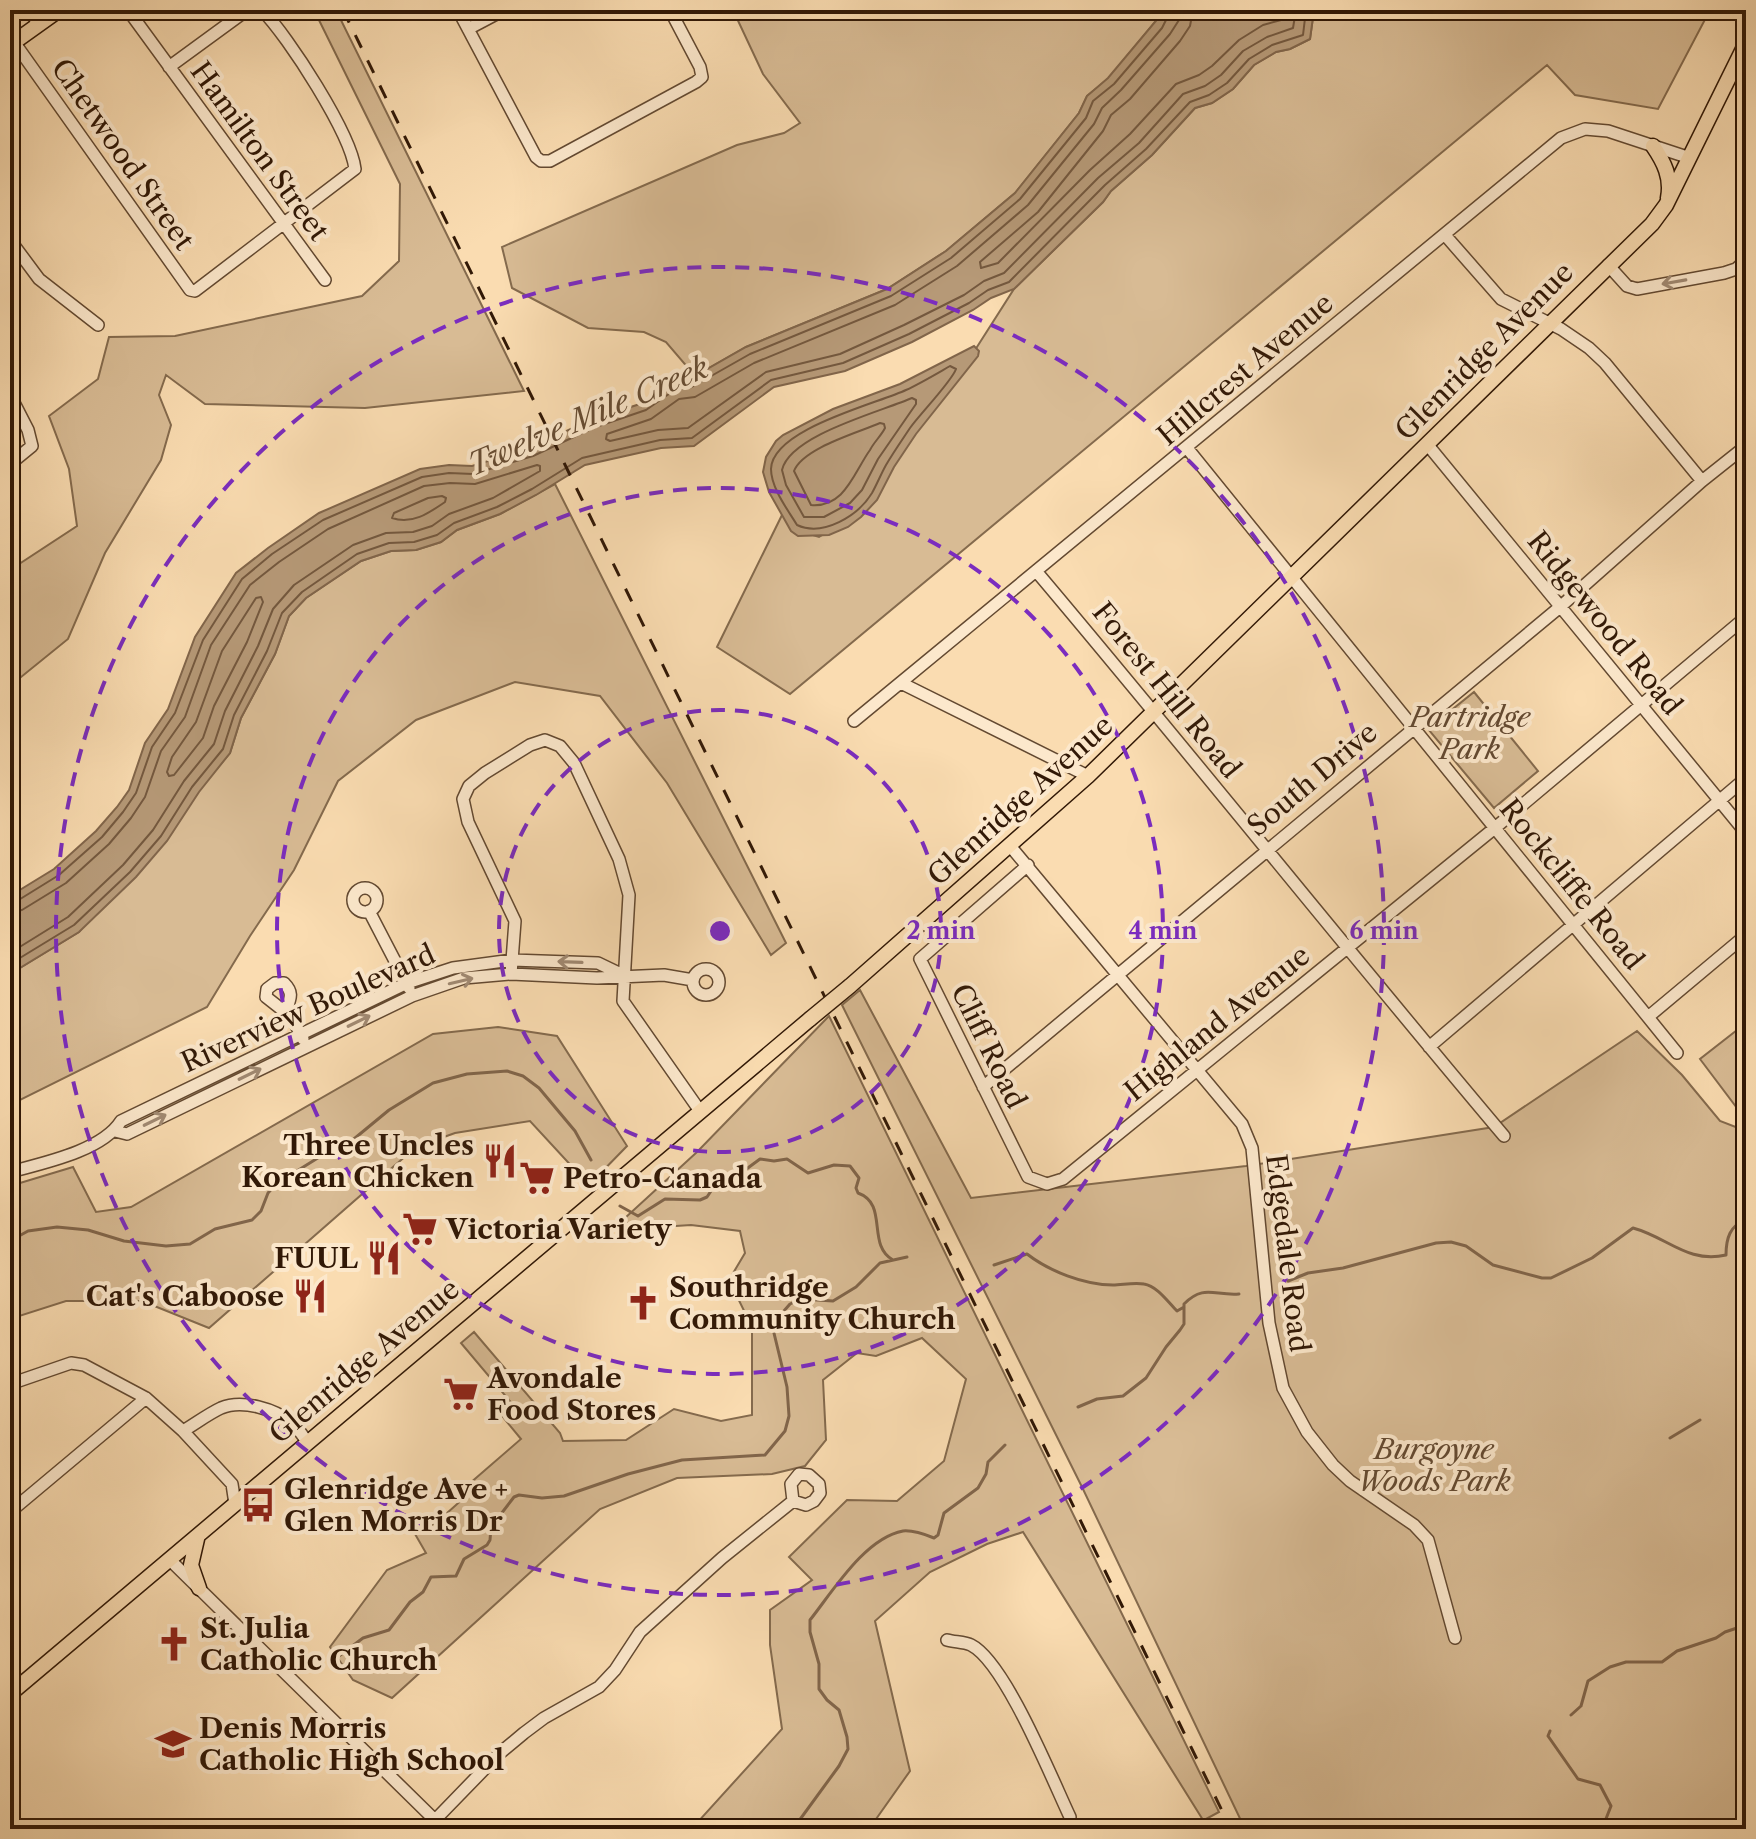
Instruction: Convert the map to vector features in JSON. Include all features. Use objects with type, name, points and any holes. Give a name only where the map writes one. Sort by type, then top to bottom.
[{"type":"main road","points":[[12,44],[59,10]]},
{"type":"main road","name":"Glenridge Avenue","points":[[10,1694],[850,986],[1088,776],[1652,224],[1666,205],[1746,43]]},
{"type":"main road","points":[[1653,146],[1664,162],[1668,176],[1666,205]]},
{"type":"main road","points":[[199,1535],[193,1547],[191,1565],[199,1588]]},
{"type":"street","name":"Chetwood Street","points":[[31,10],[38,25]]},
{"type":"street","name":"Hamilton Street","points":[[128,10],[325,280]]},
{"type":"street","points":[[169,67],[247,10]]},
{"type":"street","points":[[262,10],[335,117],[354,158],[355,169],[284,225]]},
{"type":"street","points":[[458,10],[536,157],[541,161],[550,161],[702,77],[670,10]]},
{"type":"street","points":[[468,29],[504,10]]},
{"type":"street","name":"Chetwood Street","points":[[12,44],[190,290],[195,291],[284,225]]},
{"type":"street","name":"Hillcrest Avenue","points":[[854,721],[1561,138],[1585,129],[1608,131],[1690,158]]},
{"type":"street","points":[[1445,235],[1501,299],[1589,348],[1605,363],[1702,481]]},
{"type":"street","points":[[10,240],[39,279],[98,325]]},
{"type":"street","points":[[1608,265],[1627,286],[1637,289],[1724,273],[1736,269],[1746,260]]},
{"type":"street","points":[[10,395],[28,430],[31,448],[10,464]]},
{"type":"street","name":"Ridgewood Road","points":[[1427,444],[1746,833]]},
{"type":"street","name":"South Drive","points":[[983,1087],[1560,607],[1746,446]]},
{"type":"street","name":"Rockcliffe Road","points":[[1187,448],[1677,1053]]},
{"type":"street","name":"Forest Hill Road","points":[[1036,571],[1504,1136]]},
{"type":"street","name":"Highland Avenue","points":[[1047,1184],[1063,1179],[1348,949],[1746,617]]},
{"type":"street","points":[[901,683],[1088,776]]},
{"type":"street","points":[[511,974],[515,921],[468,822],[463,799],[469,786],[485,773],[530,745],[545,740],[560,746],[574,763],[619,859],[629,895],[623,1001],[700,1111]]},
{"type":"street","points":[[1429,1047],[1746,778]]},
{"type":"street","name":"Edgedale Road","points":[[1011,847],[1242,1124],[1252,1148],[1269,1323],[1283,1388],[1307,1432],[1333,1465],[1350,1481],[1414,1525],[1428,1540],[1455,1638]]},
{"type":"street","name":"Cliff Road","points":[[1028,865],[920,959],[1028,1177],[1047,1184]]},
{"type":"street","points":[[369,911],[412,996]]},
{"type":"street","points":[[1648,1017],[1746,935]]},
{"type":"street","name":"Riverview Boulevard","points":[[115,1131],[127,1134],[193,1102],[407,983],[453,968],[512,960],[598,963],[625,976]]},
{"type":"street","name":"Riverview Boulevard","points":[[10,1172],[65,1157],[115,1131],[121,1121],[187,1089],[412,996],[464,978],[511,974],[597,978],[625,976]]},
{"type":"street","points":[[625,976],[664,975],[693,980]]},
{"type":"street","points":[[287,1008],[303,1041]]},
{"type":"street","points":[[187,1089],[193,1102]]},
{"type":"street","points":[[10,1384],[71,1363],[84,1365],[146,1398],[183,1431],[232,1484],[235,1504]]},
{"type":"street","points":[[10,1512],[146,1398]]},
{"type":"street","points":[[183,1431],[222,1407],[259,1407],[293,1423],[308,1443]]},
{"type":"street","points":[[170,1560],[439,1825],[500,1753],[545,1718],[599,1687],[615,1670],[640,1632],[722,1558],[793,1501]]},
{"type":"street","points":[[947,1640],[971,1644],[990,1659],[1009,1690],[1070,1817],[1065,1829]]},
{"type":"green space","points":[[314,10],[336,10],[524,391],[365,408],[205,404],[166,375],[159,395],[171,425],[161,460],[105,553],[68,639],[10,686],[10,570],[77,526],[69,469],[49,416],[98,379],[109,337],[175,336],[362,296],[399,261],[400,184]]},
{"type":"green space","points":[[733,10],[922,10],[974,16],[1004,10],[1165,10],[1108,79],[1087,96],[1079,113],[1015,193],[946,251],[887,289],[746,347],[695,376],[666,342],[644,332],[588,328],[512,288],[502,247],[737,145],[784,133],[800,123],[763,74]]},
{"type":"green space","points":[[1314,10],[1710,10],[1658,109],[1575,95],[1547,65],[790,694],[717,647],[783,513],[796,530],[819,537],[829,531],[954,383],[1014,289],[1111,191],[1152,155],[1195,108],[1212,103],[1233,89],[1254,65],[1276,52],[1310,39]]},
{"type":"green space","points":[[555,484],[786,943],[771,955],[667,783],[600,696],[515,682],[416,720],[338,781],[294,870],[207,1007],[10,1105],[10,974],[79,932],[230,753],[241,718],[275,654],[289,616],[306,598],[361,561],[391,551],[416,550],[441,542],[457,530],[500,514]]},
{"type":"green space","name":"Partridge Park","points":[[1474,692],[1538,771],[1494,808],[1428,729]]},
{"type":"green space","name":"Burgoyne Woods Park","points":[[860,990],[971,1198],[1246,1166],[1494,1127],[1637,1031],[1682,1075],[1720,1121],[1746,1131],[1746,1829],[1245,1829],[1082,1487],[842,1005]]},
{"type":"green space","points":[[829,1016],[1219,1812],[1204,1820],[1207,1829],[1191,1829],[1203,1820],[1023,1532],[987,1544],[930,1572],[875,1621],[910,1771],[869,1829],[678,1829],[697,1823],[782,1729],[770,1645],[770,1610],[812,1580],[789,1557],[847,1500],[897,1501],[944,1461],[966,1379],[922,1338],[876,1356],[857,1353],[823,1380],[826,1440],[805,1466],[772,1474],[677,1478],[600,1509],[392,1698],[353,1680],[330,1647],[387,1570],[426,1553],[415,1534],[453,1508],[465,1497],[461,1491],[521,1439],[502,1416],[514,1406],[461,1343],[474,1332],[560,1433],[563,1441],[626,1440],[674,1409],[721,1421],[752,1415],[752,1327],[729,1280],[745,1253],[740,1231],[691,1225],[660,1227],[633,1239],[625,1218],[697,1152]]},
{"type":"green space","points":[[1746,1023],[1746,1120],[1700,1059]]},
{"type":"green space","points":[[498,1027],[557,1036],[627,1146],[589,1185],[530,1121],[455,1133],[416,1147],[209,1328],[142,1301],[66,1301],[10,1319],[10,1186],[73,1167],[96,1212],[131,1207],[433,1034]]},
{"type":"water","points":[[1165,10],[1314,10],[1310,39],[1276,52],[1254,65],[1233,89],[1212,103],[1195,108],[1152,155],[1111,191],[1014,289],[991,298],[912,342],[845,371],[774,387],[694,446],[661,448],[585,465],[536,495],[500,514],[457,530],[441,542],[416,550],[391,551],[361,561],[306,598],[289,616],[275,654],[241,718],[230,753],[199,792],[167,841],[136,877],[79,932],[10,974],[10,896],[54,869],[96,831],[129,790],[145,743],[168,709],[195,637],[236,573],[319,513],[420,469],[472,466],[530,448],[590,420],[643,403],[674,380],[686,381],[746,347],[887,289],[946,251],[1015,193],[1079,113],[1087,96],[1108,78]]},
{"type":"water","points":[[974,346],[979,351],[978,356],[916,434],[877,500],[861,517],[829,535],[798,536],[791,531],[769,492],[763,472],[766,457],[776,441],[833,409],[900,384]]},
{"type":"waterway","points":[[10,1241],[28,1231],[57,1227],[88,1230],[124,1241],[166,1246],[190,1244],[215,1229],[252,1220],[261,1211],[268,1193],[276,1184],[349,1143],[389,1110],[433,1083],[467,1074],[507,1071],[523,1076],[539,1088],[575,1131],[591,1160]]},
{"type":"waterway","points":[[620,1206],[638,1216],[665,1199],[700,1200],[707,1197],[717,1182],[741,1173],[760,1159],[787,1159],[808,1173],[834,1165],[850,1166],[859,1178],[858,1193],[873,1206],[880,1245],[893,1260]]},
{"type":"waterway","points":[[1288,1281],[1308,1273],[1343,1268],[1436,1243],[1451,1242],[1466,1246],[1493,1265],[1551,1278],[1592,1258],[1633,1228],[1689,1253],[1712,1257],[1726,1255],[1730,1233],[1746,1219]]},
{"type":"waterway","points":[[994,1265],[1027,1254],[1079,1280],[1113,1285],[1149,1285],[1177,1311],[1184,1307]]},
{"type":"waterway","points":[[335,1659],[363,1638],[389,1630],[410,1602],[423,1592],[431,1577],[456,1576],[464,1559],[487,1545],[491,1527],[514,1497],[564,1496],[682,1460],[765,1455],[785,1431],[789,1416],[787,1387],[773,1329],[776,1320],[790,1304],[801,1299],[833,1301],[856,1287],[880,1263],[907,1257]]},
{"type":"waterway","points":[[1078,1407],[1097,1399],[1123,1396],[1146,1378],[1184,1324],[1184,1304],[1191,1298],[1204,1293],[1239,1294]]},
{"type":"waterway","points":[[1670,1438],[1700,1420]]},
{"type":"waterway","points":[[793,1829],[848,1749],[839,1710],[819,1689],[819,1664],[810,1632],[810,1620],[851,1567],[876,1544],[903,1531],[934,1538],[938,1535],[944,1513],[978,1488],[986,1474],[988,1462],[1005,1445]]},
{"type":"waterway","points":[[1571,1715],[1581,1706],[1588,1681],[1610,1667],[1626,1662],[1662,1662],[1677,1651],[1746,1625]]},
{"type":"waterway","points":[[1550,1731],[1548,1736],[1578,1779],[1600,1785],[1611,1806],[1602,1829]]},
{"type":"railway","points":[[343,10],[1231,1829]]},
{"type":"place","name":"Three Uncles Korean Chicken","points":[[500,1161]]},
{"type":"place","name":"Petro-Canada","points":[[537,1178]]},
{"type":"place","name":"Victoria Variety","points":[[420,1229]]},
{"type":"place","name":"FUUL","points":[[384,1258]]},
{"type":"place","name":"Cat's Caboose","points":[[310,1296]]},
{"type":"place","name":"Southridge Community Church","points":[[643,1303]]},
{"type":"place","name":"Avondale Food Stores","points":[[461,1394]]},
{"type":"place","name":"Glenridge Ave + Glen Morris Dr","points":[[258,1505]]},
{"type":"place","name":"St. Julia Catholic Church","points":[[174,1644]]},
{"type":"place","name":"Denis Morris Catholic High School","points":[[173,1744]]},
{"type":"water label","name":"Twelve Mile Creek","points":[[588,416]]}]
